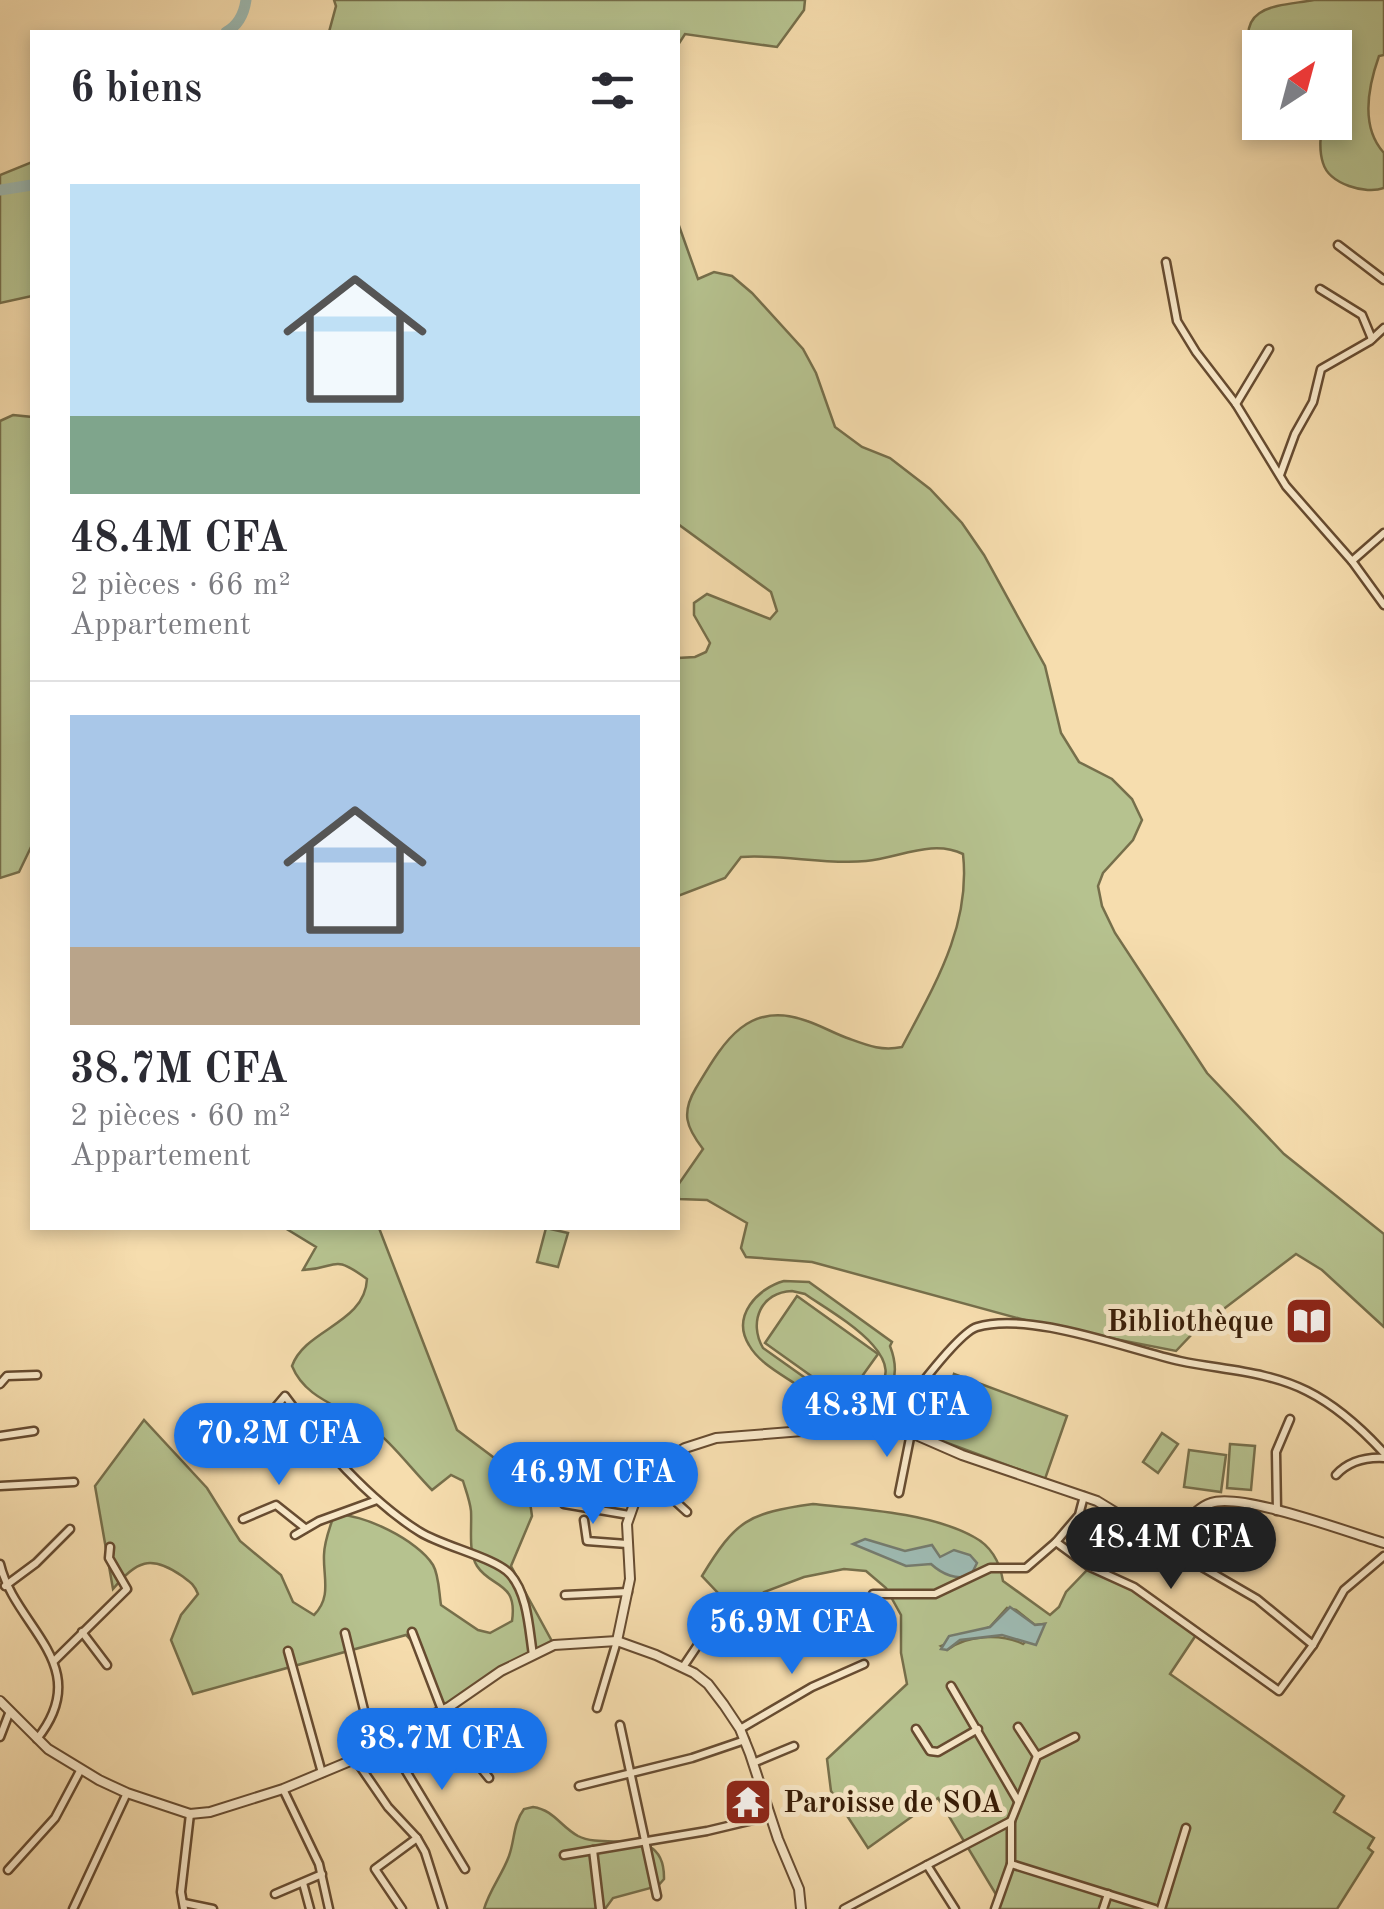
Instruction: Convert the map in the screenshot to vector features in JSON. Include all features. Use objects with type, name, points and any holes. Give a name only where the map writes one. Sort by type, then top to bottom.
[{"type":"street","points":[[1338,245],[1384,280]]},
{"type":"street","points":[[1166,262],[1170,298],[1178,321],[1206,368],[1236,404],[1307,513],[1352,561],[1384,605]]},
{"type":"street","points":[[1320,289],[1362,314],[1372,338]]},
{"type":"street","points":[[1280,477],[1295,434],[1313,402],[1320,369],[1384,328]]},
{"type":"street","points":[[1236,404],[1270,350]]},
{"type":"street","points":[[1352,561],[1384,533]]},
{"type":"street","points":[[890,1424],[969,1330],[996,1324],[1286,1382],[1335,1408],[1384,1456]]},
{"type":"street","points":[[0,1384],[7,1376],[37,1374]]},
{"type":"street","points":[[262,1422],[284,1396],[377,1500],[420,1532],[508,1572],[525,1605],[533,1655]]},
{"type":"street","points":[[1277,1511],[1276,1452],[1290,1419]]},
{"type":"street","points":[[597,1708],[628,1592],[629,1515],[651,1478],[674,1454],[710,1439],[890,1424],[1108,1506],[1171,1550],[1257,1600],[1313,1645]]},
{"type":"street","points":[[0,1436],[34,1431]]},
{"type":"street","points":[[898,1493],[912,1434]]},
{"type":"street","points":[[1336,1476],[1346,1465],[1384,1456]]},
{"type":"street","points":[[651,1478],[687,1512]]},
{"type":"street","points":[[0,1486],[74,1482]]},
{"type":"street","points":[[873,1594],[935,1594],[990,1568],[1026,1568],[1078,1516],[1084,1496]]},
{"type":"street","points":[[295,1535],[377,1500]]},
{"type":"street","points":[[1164,1542],[1210,1503],[1231,1502],[1277,1511],[1384,1543]]},
{"type":"street","points":[[564,1504],[629,1515]]},
{"type":"street","points":[[243,1519],[276,1505],[305,1528]]},
{"type":"street","points":[[584,1520],[587,1541],[627,1544]]},
{"type":"street","points":[[5,1586],[36,1563],[70,1529]]},
{"type":"street","points":[[1056,1542],[1090,1567],[1134,1587],[1279,1691],[1313,1645],[1344,1590],[1384,1556]]},
{"type":"street","points":[[56,1660],[127,1588],[109,1558],[110,1547]]},
{"type":"street","points":[[0,1564],[5,1586],[56,1660],[54,1709],[38,1740]]},
{"type":"street","points":[[566,1595],[628,1592]]},
{"type":"street","points":[[683,1667],[720,1612]]},
{"type":"street","points":[[82,1632],[107,1666]]},
{"type":"street","points":[[412,1632],[445,1708],[472,1757],[489,1778]]},
{"type":"street","points":[[345,1633],[366,1718],[351,1730],[355,1759],[388,1806],[417,1838],[428,1859],[443,1909]]},
{"type":"street","points":[[0,1701],[38,1740],[81,1769],[126,1793],[190,1814],[210,1812],[283,1790],[355,1759],[445,1708],[501,1670],[554,1645],[617,1641],[683,1667],[708,1684],[740,1728],[796,1881],[801,1909]]},
{"type":"street","points":[[288,1651],[322,1773]]},
{"type":"street","points":[[740,1728],[812,1686],[864,1664]]},
{"type":"street","points":[[951,1686],[1018,1801]]},
{"type":"street","points":[[0,1737],[10,1712]]},
{"type":"street","points":[[620,1725],[657,1896]]},
{"type":"street","points":[[1018,1727],[1037,1756]]},
{"type":"street","points":[[916,1728],[930,1750],[938,1752],[978,1729]]},
{"type":"street","points":[[995,1909],[1011,1864],[1010,1821],[1037,1756],[1075,1737]]},
{"type":"street","points":[[386,1738],[466,1869]]},
{"type":"street","points":[[579,1786],[692,1758],[744,1740]]},
{"type":"street","points":[[753,1763],[794,1746]]},
{"type":"street","points":[[8,1870],[54,1818],[81,1769]]},
{"type":"street","points":[[283,1790],[322,1874],[329,1909]]},
{"type":"street","points":[[73,1909],[126,1793]]},
{"type":"street","points":[[190,1814],[184,1906],[213,1909]]},
{"type":"street","points":[[564,1855],[770,1816]]},
{"type":"street","points":[[847,1908],[1010,1821]]},
{"type":"street","points":[[1011,1864],[1158,1909],[1186,1828]]},
{"type":"street","points":[[402,1909],[375,1869],[417,1838]]},
{"type":"street","points":[[593,1850],[600,1909]]},
{"type":"street","points":[[928,1866],[955,1909]]},
{"type":"street","points":[[276,1894],[322,1874]]},
{"type":"street","points":[[303,1883],[310,1909]]},
{"type":"street","points":[[1103,1909],[1108,1894]]},
{"type":"green space","points":[[334,0],[805,0],[804,10],[777,47],[685,34],[680,42],[680,30],[330,30]]},
{"type":"green space","points":[[1314,0],[1384,0],[1384,55],[1379,56],[1375,68],[1368,106],[1376,143],[1384,153],[1384,188],[1349,186],[1333,177],[1323,163],[1320,140],[1352,140],[1352,30],[1249,30],[1256,16],[1276,6]]},
{"type":"green space","points":[[30,163],[30,296],[0,303],[0,175]]},
{"type":"green space","points":[[680,229],[698,279],[714,272],[732,276],[803,349],[835,427],[862,447],[890,458],[930,489],[962,523],[984,555],[1045,666],[1061,733],[1079,762],[1112,779],[1132,799],[1142,820],[1133,840],[1103,873],[1098,886],[1102,906],[1115,933],[1207,1073],[1284,1154],[1384,1234],[1384,1327],[1322,1270],[1296,1254],[1196,1330],[1176,1351],[1043,1325],[812,1262],[746,1257],[741,1248],[747,1223],[707,1200],[680,1199],[680,1182],[703,1149],[689,1127],[688,1105],[727,1041],[753,1021],[786,1016],[870,1046],[902,1047],[948,955],[961,906],[963,854],[939,848],[850,862],[741,857],[725,878],[680,895],[680,658],[706,652],[710,643],[694,615],[694,603],[707,594],[770,619],[777,611],[771,592],[680,525]]},
{"type":"green space","points":[[13,415],[30,417],[30,849],[19,872],[0,878],[0,421]]},
{"type":"green space","points":[[288,1230],[380,1230],[457,1430],[501,1463],[530,1502],[532,1516],[511,1566],[554,1645],[501,1671],[442,1709],[420,1650],[406,1635],[193,1694],[171,1640],[181,1615],[198,1594],[193,1585],[171,1569],[152,1563],[129,1572],[113,1589],[95,1486],[144,1420],[207,1488],[240,1541],[281,1575],[293,1602],[314,1615],[325,1594],[324,1550],[329,1530],[334,1515],[345,1515],[403,1538],[426,1556],[435,1569],[441,1605],[478,1630],[490,1633],[512,1621],[513,1608],[507,1592],[483,1573],[474,1560],[470,1507],[463,1481],[451,1475],[432,1490],[374,1430],[305,1386],[292,1366],[309,1343],[346,1317],[364,1294],[367,1279],[346,1266],[335,1264],[303,1270],[316,1247]]},
{"type":"green space","points":[[545,1230],[568,1233],[558,1267],[537,1262]]},
{"type":"green space","points":[[784,1281],[809,1282],[892,1342],[894,1379],[881,1401],[861,1412],[837,1410],[758,1357],[744,1334],[745,1314],[757,1297]],"holes":[[[781,1293],[805,1294],[849,1324],[878,1351],[885,1366],[884,1380],[869,1397],[855,1401],[835,1399],[763,1348],[757,1319],[765,1303]]]},
{"type":"green space","points":[[797,1296],[878,1354],[845,1400],[765,1343]]},
{"type":"green space","points":[[954,1374],[1067,1416],[1045,1479],[934,1438]]},
{"type":"green space","points":[[1162,1433],[1178,1444],[1158,1473],[1143,1462]]},
{"type":"green space","points":[[1230,1444],[1255,1446],[1251,1490],[1227,1488]]},
{"type":"green space","points":[[1189,1450],[1226,1455],[1221,1492],[1184,1487]]},
{"type":"green space","points":[[813,1504],[917,1517],[957,1529],[985,1545],[997,1562],[1003,1581],[1050,1615],[1090,1567],[1109,1574],[1198,1632],[1170,1674],[1344,1796],[1334,1812],[1374,1838],[1368,1848],[1373,1852],[1337,1909],[999,1909],[1000,1901],[938,1798],[868,1848],[831,1791],[827,1759],[907,1684],[901,1653],[901,1615],[886,1588],[866,1571],[844,1569],[804,1577],[764,1592],[738,1614],[702,1576],[725,1542],[746,1522],[773,1511]],"holes":[[[1007,1608],[1035,1625],[1044,1624],[1023,1644],[984,1637],[947,1650],[941,1646],[990,1627]]]},
{"type":"green space","points":[[524,1809],[546,1811],[578,1836],[645,1845],[662,1862],[664,1879],[658,1886],[613,1898],[605,1909],[484,1909],[509,1856],[520,1815]]},
{"type":"water","points":[[865,1539],[905,1551],[932,1545],[940,1557],[954,1550],[970,1555],[977,1563],[971,1575],[955,1577],[931,1564],[906,1566],[853,1544]]},
{"type":"water","points":[[1010,1607],[1035,1625],[1045,1624],[1036,1645],[1002,1635],[960,1640],[947,1650],[941,1649],[949,1636],[990,1627]]},
{"type":"waterway","points":[[229,30],[240,19],[246,0]]},
{"type":"waterway","points":[[0,190],[30,185]]},
{"type":"place","name":"Bibliothèque","points":[[1309,1321]]},
{"type":"place","name":"Paroisse de SOA","points":[[748,1802]]}]
